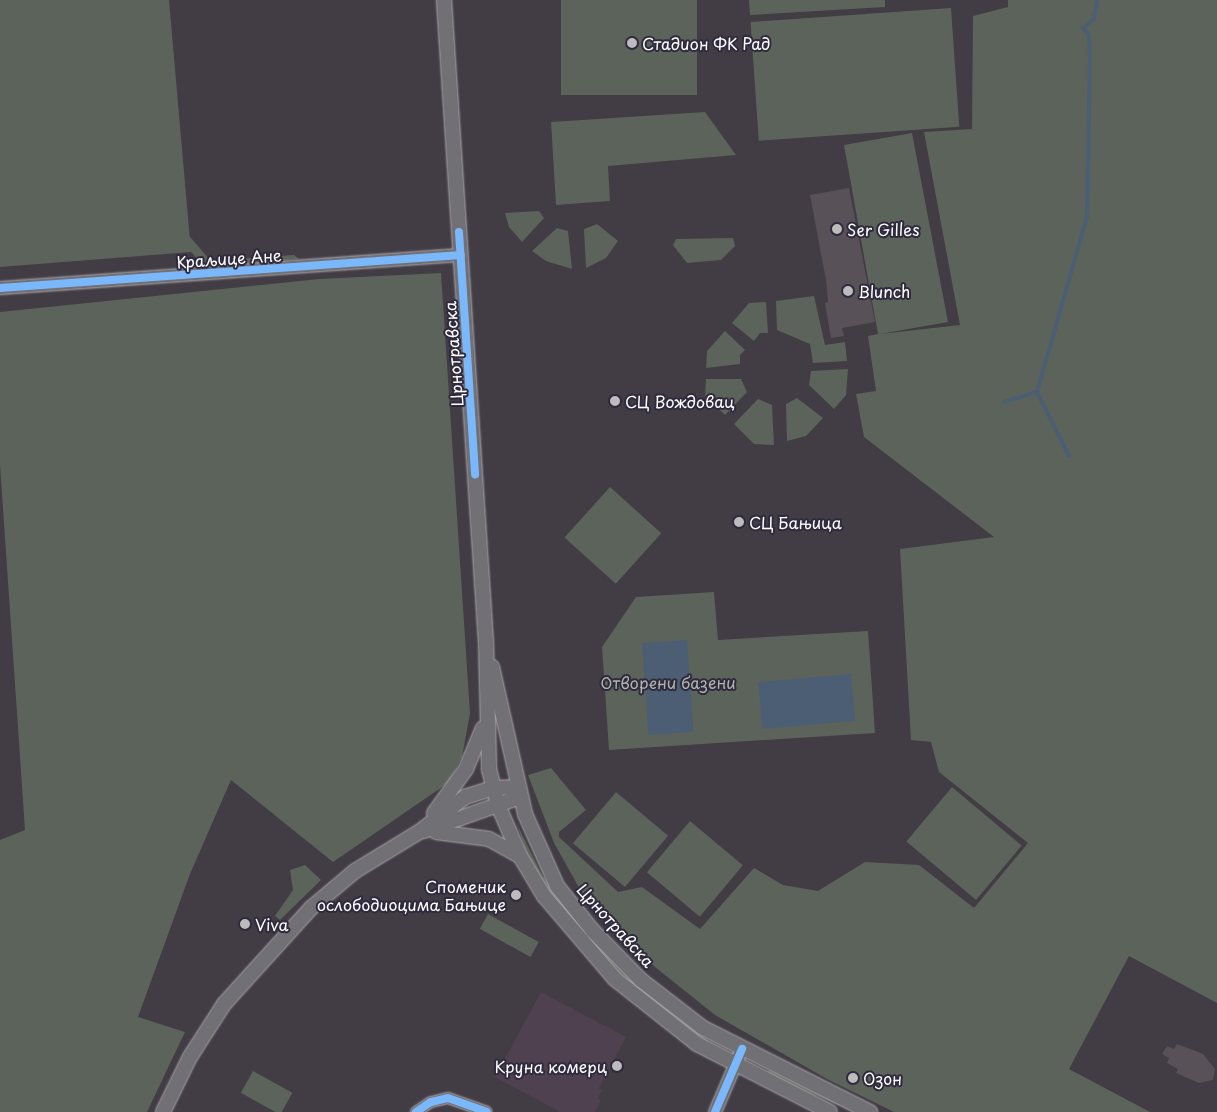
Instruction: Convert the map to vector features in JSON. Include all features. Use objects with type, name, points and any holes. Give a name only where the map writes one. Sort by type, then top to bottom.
[{"type":"main road","name":"Црнотравска","points":[[444,0],[486,642],[486,715],[493,788],[498,804],[520,856],[552,908],[615,979],[674,1029],[735,1065],[830,1112]]},
{"type":"main road","name":"Црнотравска","points":[[486,642],[518,792],[545,864],[593,931],[665,1000],[742,1049],[870,1112]]},
{"type":"main road","points":[[419,832],[466,769],[486,715]]},
{"type":"main road","points":[[162,1112],[195,1049],[245,977],[339,883],[419,832],[465,798],[493,788],[518,792]]},
{"type":"main road","points":[[419,832],[498,804],[518,792]]},
{"type":"main road","points":[[419,832],[482,838],[520,856]]},
{"type":"street","name":"Краљице Ане","points":[[0,288],[461,255]]},
{"type":"street","points":[[715,1112],[742,1049]]},
{"type":"street","points":[[416,1112],[431,1102],[448,1098],[487,1112]]},
{"type":"shaded area","points":[[541,992],[626,1037],[599,1088],[602,1090],[598,1098],[601,1100],[595,1112],[560,1112],[495,1077]]},
{"type":"green space","points":[[0,0],[169,0],[191,252],[0,267]]},
{"type":"green space","name":"Стадион ФК Рад","points":[[561,0],[697,0],[697,95],[561,95]]},
{"type":"green space","points":[[749,0],[885,0],[885,7],[750,15]]},
{"type":"green space","points":[[1008,0],[1217,0],[1217,1003],[1129,956],[1069,1069],[1150,1112],[894,1112],[827,1079],[715,1015],[655,967],[606,918],[582,893],[554,843],[528,775],[551,768],[586,810],[559,832],[559,837],[618,892],[642,887],[700,929],[754,868],[783,885],[818,891],[865,862],[919,865],[974,908],[1028,843],[939,772],[931,742],[911,740],[900,549],[994,537],[864,437],[856,394],[876,391],[868,336],[878,334],[844,145],[912,133],[948,322],[880,334],[960,325],[924,132],[972,129],[973,16],[1008,7]]},
{"type":"green space","points":[[951,8],[959,127],[759,141],[750,22]]},
{"type":"green space","points":[[72,101],[211,261],[204,267],[65,107]]},
{"type":"green space","points":[[705,112],[736,155],[608,166],[610,201],[556,205],[551,122]]},
{"type":"green space","points":[[539,211],[544,218],[522,242],[509,227],[505,213]]},
{"type":"green space","points":[[597,224],[618,241],[606,258],[586,268],[584,229]]},
{"type":"green space","points":[[557,228],[568,231],[572,269],[546,261],[532,251]]},
{"type":"green space","points":[[733,238],[735,246],[721,260],[687,263],[673,245],[676,239]]},
{"type":"green space","points":[[294,255],[299,259],[243,264],[232,259]]},
{"type":"green space","points":[[441,273],[470,713],[462,757],[448,783],[333,862],[231,780],[190,874],[138,1017],[185,1032],[147,1112],[0,1112],[0,840],[25,830],[0,465],[0,312],[319,279]]},
{"type":"green space","points":[[814,296],[825,345],[845,342],[847,361],[813,363],[810,344],[777,330],[776,301]]},
{"type":"green space","points":[[766,302],[768,333],[760,333],[754,341],[732,323],[749,303]]},
{"type":"green space","points":[[725,331],[745,350],[740,355],[740,364],[706,368],[707,351]]},
{"type":"green space","points":[[848,369],[846,395],[834,409],[809,385],[811,371]]},
{"type":"green space","points":[[706,379],[741,379],[747,392],[725,415],[705,396]]},
{"type":"green space","points":[[797,398],[823,418],[806,436],[787,441],[786,404]]},
{"type":"green space","points":[[758,399],[772,405],[774,445],[754,444],[734,424]]},
{"type":"green space","points":[[610,487],[661,533],[616,584],[564,538]]},
{"type":"green space","name":"Отворени базени","points":[[714,592],[718,640],[868,631],[875,733],[609,750],[602,647],[636,597]]},
{"type":"green space","points":[[952,787],[1022,845],[976,900],[906,841]]},
{"type":"green space","points":[[616,792],[668,836],[625,887],[573,843]]},
{"type":"green space","points":[[690,821],[743,865],[700,917],[647,872]]},
{"type":"green space","points":[[517,824],[542,875],[576,921],[640,989],[709,1041],[708,1044],[615,972],[552,899],[528,858]]},
{"type":"green space","points":[[305,865],[321,880],[280,920],[275,916],[293,890],[290,870]]},
{"type":"green space","points":[[488,914],[539,942],[530,957],[480,929]]},
{"type":"green space","points":[[769,1070],[855,1112],[788,1084],[767,1073]]},
{"type":"green space","points":[[253,1071],[292,1093],[282,1112],[275,1112],[241,1093]]},
{"type":"water","points":[[687,640],[693,732],[649,735],[642,643]]},
{"type":"water","points":[[851,674],[855,721],[762,729],[758,682]]},
{"type":"building","points":[[849,188],[875,322],[842,328],[844,336],[831,338],[825,303],[828,302],[826,280],[810,195]]},
{"type":"building","points":[[1177,1044],[1203,1054],[1215,1069],[1213,1080],[1199,1083],[1176,1073],[1178,1069],[1167,1063],[1169,1058],[1162,1054],[1167,1046],[1174,1049]]},
{"type":"waterway","points":[[1069,456],[1037,392],[1087,216],[1090,55],[1089,35],[1083,28],[1094,19],[1097,0]]},
{"type":"waterway","points":[[1004,402],[1037,392]]},
{"type":"cycle path","points":[[459,232],[475,474]]},
{"type":"cycle path","points":[[0,288],[461,255]]},
{"type":"cycle path","points":[[715,1112],[742,1049]]},
{"type":"cycle path","points":[[416,1112],[431,1102],[448,1098],[487,1112]]},
{"type":"place","name":"Стадион ФК Рад","points":[[632,43]]},
{"type":"place","name":"Ser Gilles","points":[[837,229]]},
{"type":"place","name":"Blunch","points":[[848,291]]},
{"type":"place","name":"СЦ Вождовац","points":[[615,401]]},
{"type":"place","name":"СЦ Бањица","points":[[739,522]]},
{"type":"place","name":"Споменик ослободиоцима Бањице","points":[[516,895]]},
{"type":"place","name":"Viva","points":[[245,924]]},
{"type":"place","name":"Круна комерц","points":[[617,1066]]},
{"type":"place","name":"Озон","points":[[853,1078]]}]
